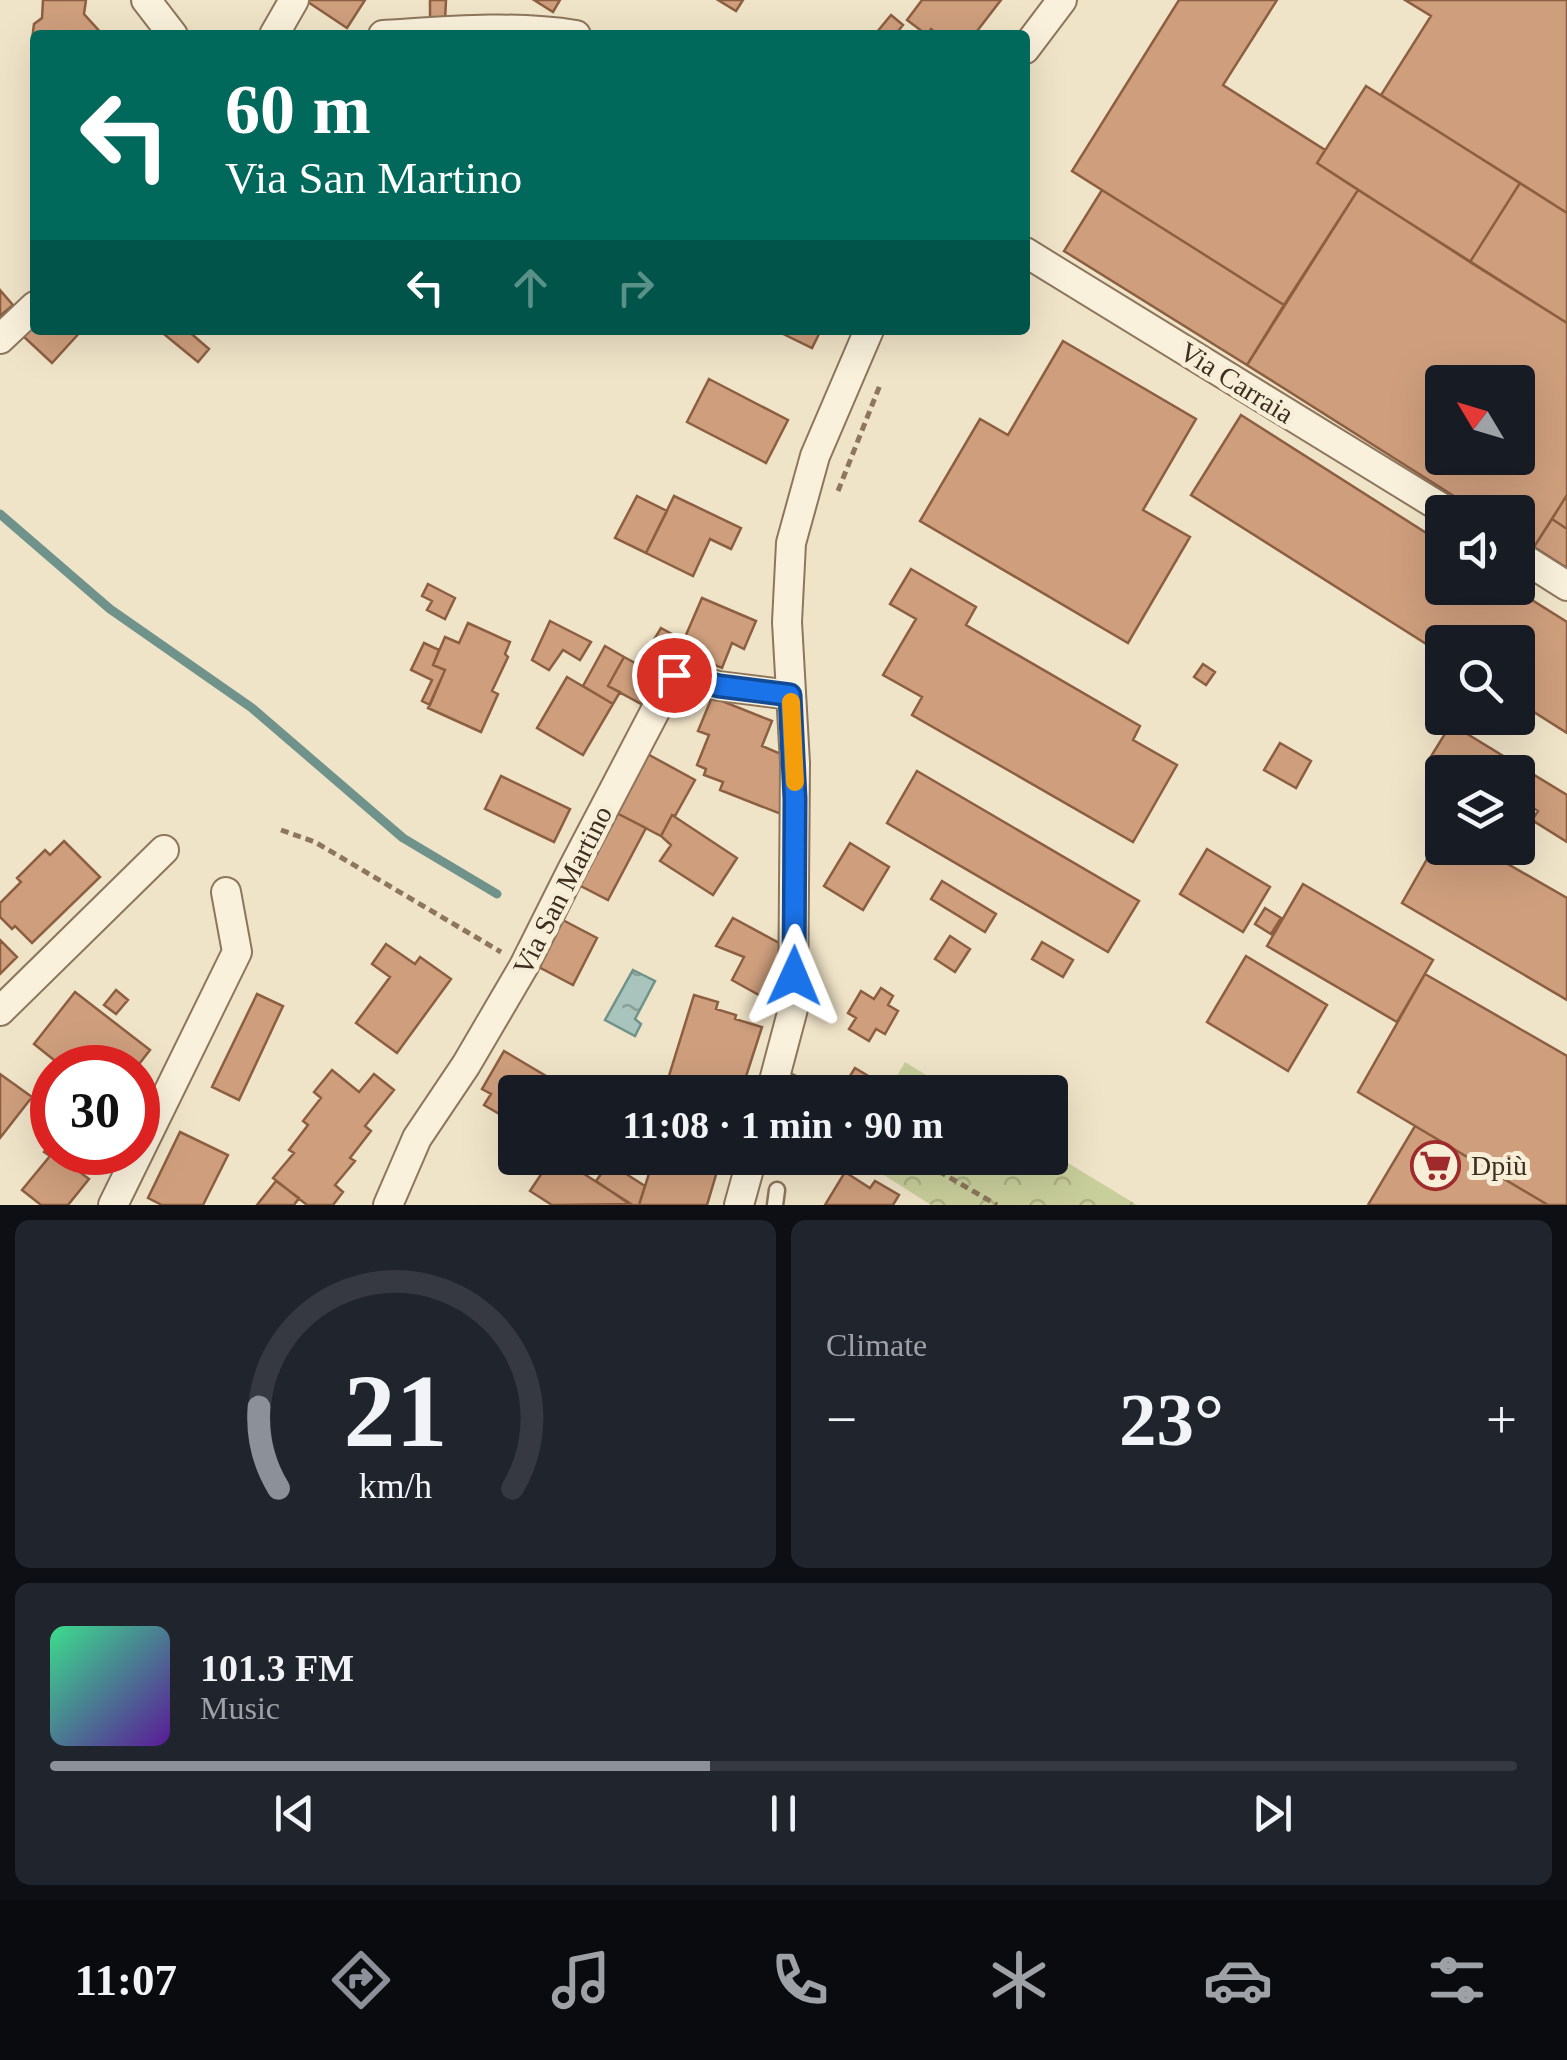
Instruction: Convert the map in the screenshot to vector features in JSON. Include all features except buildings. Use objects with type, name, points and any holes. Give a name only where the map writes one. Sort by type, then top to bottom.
[{"type":"street","points":[[146,0],[169,30]]},
{"type":"street","points":[[277,30],[294,0]]},
{"type":"street","points":[[1030,43],[1062,0]]},
{"type":"street","points":[[448,30],[545,30]]},
{"type":"street","name":"Via Carraia","points":[[1030,255],[1425,498]]},
{"type":"street","points":[[0,339],[30,311]]},
{"type":"street","points":[[776,1075],[793,1009],[795,799],[786,622],[791,542],[815,456],[867,335]]},
{"type":"street","points":[[1535,566],[1567,586]]},
{"type":"street","name":"Via San Martino","points":[[388,1205],[416,1138],[466,1065],[524,966],[674,675],[719,686],[790,695]]},
{"type":"street","points":[[0,1010],[164,850]]},
{"type":"street","points":[[113,1205],[238,952],[226,892]]},
{"type":"street","points":[[739,1205],[747,1175]]},
{"type":"path","points":[[835,498],[884,376]]},
{"type":"path","points":[[282,830],[315,842],[524,966]]},
{"type":"path","points":[[945,1175],[997,1205]]},
{"type":"green space","points":[[905,1062],[926,1075],[898,1075]]},
{"type":"green space","points":[[1068,1163],[1137,1205],[931,1205],[884,1175],[1068,1175]]},
{"type":"water","points":[[633,970],[655,981],[635,1019],[641,1024],[635,1036],[605,1020]]},
{"type":"waterway","points":[[0,514],[110,609],[252,708],[403,838],[497,894]]},
{"type":"slow traffic","points":[[791,702],[795,782]]},
{"type":"place","name":"Dpiù","points":[[1436,1165]]},
{"type":"route","points":[[674,675],[719,686],[790,695],[795,763],[794,976]]}]
